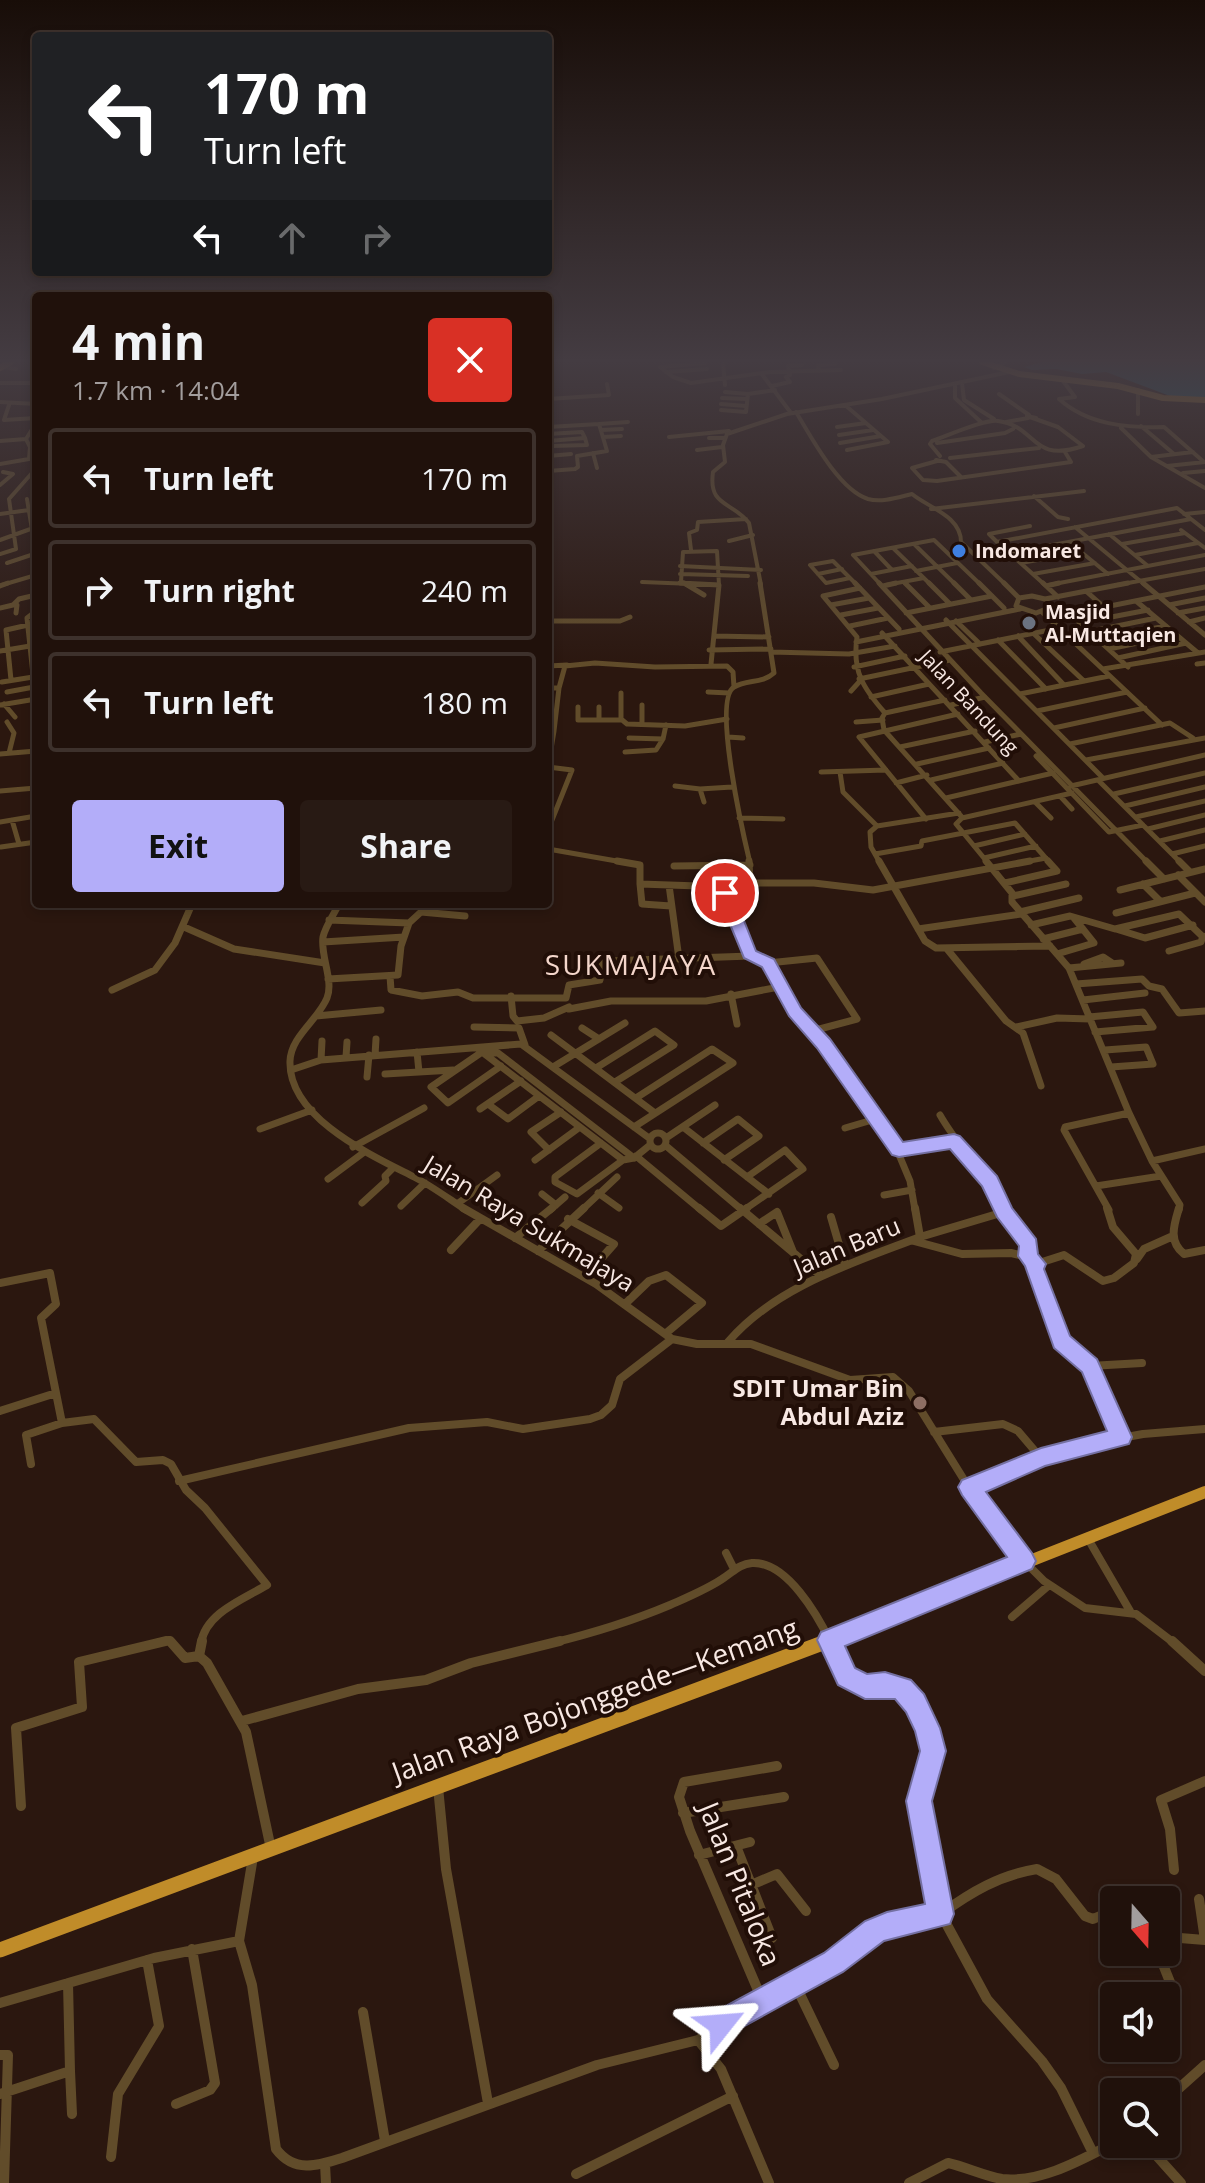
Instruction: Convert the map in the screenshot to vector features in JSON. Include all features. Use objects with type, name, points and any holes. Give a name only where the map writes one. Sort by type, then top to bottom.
[{"type":"highway","name":"Jalan Raya Bojonggede—Kemang","points":[[0,1950],[830,1640],[1205,1492]]},
{"type":"street","points":[[552,471],[577,469],[577,464]]},
{"type":"street","points":[[596,464],[597,468]]},
{"type":"street","points":[[708,692],[732,690],[773,676],[761,572],[753,535],[746,519],[721,504],[712,489],[713,472],[722,464]]},
{"type":"street","points":[[829,464],[863,497],[873,500],[912,494],[931,509],[946,514],[961,533],[961,538],[1019,598]]},
{"type":"street","points":[[923,464],[912,468],[926,481],[1052,464]]},
{"type":"street","points":[[951,464],[961,477]]},
{"type":"street","points":[[1161,464],[1205,488]]},
{"type":"street","points":[[1164,466],[1185,464]]},
{"type":"street","points":[[1181,474],[1205,471]]},
{"type":"street","points":[[2,482],[13,474],[3,472]]},
{"type":"street","points":[[0,554],[16,549],[9,497],[32,473]]},
{"type":"street","points":[[1196,482],[1205,480]]},
{"type":"street","points":[[2,482],[23,483]]},
{"type":"street","points":[[931,509],[1084,491]]},
{"type":"street","points":[[1034,496],[1059,518],[1068,519]]},
{"type":"street","points":[[27,499],[32,521]]},
{"type":"street","points":[[997,542],[1177,508],[1205,530]]},
{"type":"street","points":[[0,514],[29,510]]},
{"type":"street","points":[[1184,514],[1205,512]]},
{"type":"street","points":[[1124,518],[1138,529]]},
{"type":"street","points":[[691,550],[689,533],[697,530],[698,522],[746,519]]},
{"type":"street","points":[[1010,553],[1191,519]]},
{"type":"street","points":[[1197,523],[1205,522]]},
{"type":"street","points":[[1172,523],[1205,548]]},
{"type":"street","points":[[1030,526],[989,534],[1058,597]]},
{"type":"street","points":[[1075,527],[1205,635]]},
{"type":"street","points":[[0,540],[32,529]]},
{"type":"street","points":[[1122,544],[1185,533]]},
{"type":"street","points":[[1109,534],[1148,566]]},
{"type":"street","points":[[729,541],[753,535]]},
{"type":"street","points":[[961,538],[1027,596]]},
{"type":"street","points":[[1004,608],[934,540],[853,555],[1070,789]]},
{"type":"street","points":[[1069,542],[1108,574]]},
{"type":"street","points":[[1135,555],[1198,543]]},
{"type":"street","points":[[914,544],[971,600]]},
{"type":"street","points":[[893,548],[950,604]]},
{"type":"street","points":[[681,582],[682,553],[691,550],[717,551],[720,572],[714,636],[709,650],[711,664]]},
{"type":"street","points":[[874,551],[892,570]]},
{"type":"street","points":[[10,552],[18,560]]},
{"type":"street","points":[[1021,564],[1082,552]]},
{"type":"street","points":[[7,563],[32,555]]},
{"type":"street","points":[[1046,586],[1205,555]]},
{"type":"street","points":[[1182,559],[1203,571]]},
{"type":"street","points":[[899,629],[878,608],[860,588],[852,580],[842,569],[833,561],[810,565],[826,583],[852,580],[873,576],[892,570],[957,563]]},
{"type":"street","points":[[1033,574],[1095,563]]},
{"type":"street","points":[[680,566],[748,575],[761,572]]},
{"type":"street","points":[[818,574],[842,569]]},
{"type":"street","points":[[1019,598],[1027,596],[1048,601],[1203,571]]},
{"type":"street","points":[[680,574],[761,572]]},
{"type":"street","points":[[0,586],[32,576]]},
{"type":"street","points":[[883,586],[924,578]]},
{"type":"street","points":[[642,582],[719,585]]},
{"type":"street","points":[[681,582],[704,595]]},
{"type":"street","points":[[904,582],[930,608]]},
{"type":"street","points":[[1128,667],[1070,614],[1205,587]]},
{"type":"street","points":[[860,588],[823,596],[850,626],[856,640],[854,667],[859,680],[884,716],[884,730],[960,815]]},
{"type":"street","points":[[1048,601],[1089,594],[1104,607]]},
{"type":"street","points":[[0,608],[32,596]]},
{"type":"street","points":[[906,613],[992,596]]},
{"type":"street","points":[[831,605],[869,598]]},
{"type":"street","points":[[1018,607],[1019,598]]},
{"type":"street","points":[[1169,605],[1205,598]]},
{"type":"street","points":[[1043,613],[1051,607],[1048,601]]},
{"type":"street","points":[[1136,601],[1201,652]]},
{"type":"street","points":[[13,605],[17,605],[16,613]]},
{"type":"street","points":[[856,640],[1018,607]]},
{"type":"street","points":[[951,621],[1004,608],[1018,607],[1043,613],[1162,725]]},
{"type":"street","points":[[841,615],[878,608]]},
{"type":"street","points":[[1178,613],[1205,608]]},
{"type":"street","points":[[1080,623],[1148,610]]},
{"type":"street","points":[[27,618],[32,614]]},
{"type":"street","points":[[27,618],[32,617]]},
{"type":"street","points":[[552,622],[620,621],[630,617]]},
{"type":"street","points":[[27,618],[32,633]]},
{"type":"street","points":[[850,626],[888,618]]},
{"type":"street","points":[[1068,636],[1156,618]]},
{"type":"street","points":[[1189,622],[1205,618]]},
{"type":"street","points":[[951,621],[980,644]]},
{"type":"street","points":[[951,621],[1190,872]]},
{"type":"street","points":[[11,680],[6,630],[28,625]]},
{"type":"street","points":[[1098,639],[1166,626]]},
{"type":"street","points":[[884,634],[917,627]]},
{"type":"street","points":[[940,652],[1060,628]]},
{"type":"street","points":[[1033,633],[1084,681]]},
{"type":"street","name":"Jalan Bandung","points":[[884,634],[1019,781]]},
{"type":"street","points":[[1109,649],[1176,635]]},
{"type":"street","points":[[714,636],[769,637]]},
{"type":"street","points":[[1018,636],[1064,685]]},
{"type":"street","points":[[998,640],[1046,689]]},
{"type":"street","points":[[1118,658],[1186,643]]},
{"type":"street","points":[[0,651],[32,646]]},
{"type":"street","name":"Jalan Bandung","points":[[709,650],[854,654],[895,646]]},
{"type":"street","points":[[1103,669],[1201,652]]},
{"type":"street","points":[[854,667],[905,656]]},
{"type":"street","points":[[851,691],[859,680],[948,660]]},
{"type":"street","points":[[1197,664],[1205,663]]},
{"type":"street","points":[[552,666],[711,664],[729,668],[732,690],[727,719],[732,787],[750,865],[750,883]]},
{"type":"street","points":[[552,727],[567,665]]},
{"type":"street","points":[[1020,694],[1109,676]]},
{"type":"street","points":[[2,682],[32,677]]},
{"type":"street","points":[[871,697],[929,684]]},
{"type":"street","points":[[552,688],[559,688]]},
{"type":"street","points":[[7,692],[32,689]]},
{"type":"street","points":[[1037,711],[1127,692]]},
{"type":"street","points":[[621,693],[622,720]]},
{"type":"street","points":[[856,722],[983,697]]},
{"type":"street","points":[[2,705],[32,701]]},
{"type":"street","points":[[552,702],[557,703]]},
{"type":"street","points":[[2,705],[15,717]]},
{"type":"street","points":[[642,705],[642,724]]},
{"type":"street","points":[[578,707],[578,720],[622,720],[627,724],[690,726],[727,719]]},
{"type":"street","points":[[599,707],[599,720]]},
{"type":"street","points":[[1054,728],[1145,708]]},
{"type":"street","points":[[926,819],[859,737],[958,714]]},
{"type":"street","points":[[7,722],[14,733],[9,753]]},
{"type":"street","points":[[1070,744],[1174,724],[1193,738]]},
{"type":"street","points":[[625,752],[654,751],[663,739],[666,725]]},
{"type":"street","points":[[900,747],[975,731]]},
{"type":"street","points":[[917,764],[1019,734]]},
{"type":"street","points":[[1019,734],[1053,773],[1164,879]]},
{"type":"street","points":[[728,737],[743,738]]},
{"type":"street","points":[[629,738],[663,739]]},
{"type":"street","points":[[1086,760],[1205,738]]},
{"type":"street","points":[[0,754],[32,751]]},
{"type":"street","points":[[1050,946],[932,948],[875,854],[869,838],[871,830],[877,826],[1035,802],[1060,796],[1070,789],[1101,779],[1201,756],[1205,764]]},
{"type":"street","points":[[896,783],[1003,763]]},
{"type":"street","points":[[552,767],[572,769],[552,813]]},
{"type":"street","points":[[821,772],[886,770]]},
{"type":"street","points":[[840,772],[843,792],[877,826]]},
{"type":"street","points":[[946,798],[1053,773]]},
{"type":"street","points":[[1114,794],[1205,773]]},
{"type":"street","points":[[675,786],[700,789],[732,787]]},
{"type":"street","points":[[1125,806],[1205,787]]},
{"type":"street","points":[[0,791],[32,788]]},
{"type":"street","points":[[700,789],[704,802]]},
{"type":"street","points":[[1060,796],[1072,809]]},
{"type":"street","points":[[1136,817],[1205,801]]},
{"type":"street","points":[[1035,802],[1051,818]]},
{"type":"street","points":[[960,815],[956,824],[1005,883],[1013,896],[1011,901],[1072,968],[1129,1113],[1152,1161],[1180,1205],[1173,1236],[1181,1253],[1205,1250]]},
{"type":"street","points":[[1116,831],[1205,815]]},
{"type":"street","points":[[0,822],[32,817]]},
{"type":"street","points":[[739,818],[783,819]]},
{"type":"street","points":[[12,820],[19,844]]},
{"type":"street","points":[[875,854],[1013,823],[1057,871],[1005,883]]},
{"type":"street","points":[[1160,841],[1205,830]]},
{"type":"street","points":[[974,846],[1025,834]]},
{"type":"street","points":[[1,847],[32,842]]},
{"type":"street","points":[[984,858],[1036,846]]},
{"type":"street","points":[[1172,854],[1205,846]]},
{"type":"street","points":[[552,850],[640,865],[642,904],[671,906]]},
{"type":"street","points":[[640,884],[728,887],[750,883],[814,883],[866,890],[994,870],[1046,858]]},
{"type":"street","points":[[674,866],[750,865]]},
{"type":"street","points":[[1120,890],[1205,869]]},
{"type":"street","points":[[1178,875],[1205,902]]},
{"type":"street","points":[[1013,896],[1066,884]]},
{"type":"street","points":[[1143,884],[1160,901]]},
{"type":"street","points":[[669,885],[679,959]]},
{"type":"street","points":[[728,887],[728,906],[751,956]]},
{"type":"street","points":[[1116,913],[1195,893]]},
{"type":"street","points":[[1025,894],[1036,908]]},
{"type":"street","points":[[918,929],[1020,913],[1079,898]]},
{"type":"street","points":[[112,990],[153,972],[184,927],[191,908]]},
{"type":"street","points":[[336,908],[329,920],[323,942],[328,996],[295,1044],[291,1070],[321,1060],[346,1057],[525,1045]]},
{"type":"street","points":[[328,979],[390,976],[400,972],[404,937],[414,911],[465,916]]},
{"type":"street","points":[[1115,929],[1179,914],[1204,935],[1201,942],[1169,951]]},
{"type":"street","points":[[1031,925],[1073,916],[1130,937],[1144,939],[1193,925]]},
{"type":"street","points":[[1057,954],[1093,945],[1094,941],[1073,916]]},
{"type":"street","points":[[329,920],[409,923]]},
{"type":"street","points":[[184,927],[234,949],[325,963]]},
{"type":"street","points":[[1043,939],[1083,929]]},
{"type":"street","points":[[323,942],[404,937]]},
{"type":"street","points":[[947,949],[1006,1021],[1025,1036],[1034,1073],[1041,1086]]},
{"type":"street","points":[[569,1009],[566,998],[569,985],[600,980],[603,962],[751,956],[768,963],[817,958],[857,1019],[812,1031]]},
{"type":"street","name":"Jalan Baru","points":[[728,1342],[745,1322],[820,1275],[917,1239],[912,1190],[899,1150],[879,1118],[779,987],[768,963]]},
{"type":"street","points":[[1072,968],[1117,963]]},
{"type":"street","points":[[390,976],[391,990],[422,996],[458,992],[471,998],[566,998]]},
{"type":"street","points":[[1076,984],[1142,979],[1149,986],[1162,989],[1179,1013],[1205,1011]]},
{"type":"street","points":[[511,996],[513,1016],[517,1021],[544,1018],[569,1009],[611,1001],[706,1001],[779,987]]},
{"type":"street","points":[[1083,1000],[1145,993]]},
{"type":"street","points":[[731,994],[737,1024]]},
{"type":"street","points":[[316,1016],[381,1010]]},
{"type":"street","points":[[1016,1027],[1057,1018],[1143,1012],[1150,1019],[1152,1028],[1095,1032]]},
{"type":"street","points":[[553,1067],[625,1023]]},
{"type":"street","points":[[474,1027],[519,1028],[525,1045],[658,1148],[715,1105]]},
{"type":"street","points":[[582,1028],[599,1039]]},
{"type":"street","points":[[596,1068],[655,1031],[674,1045],[615,1082]]},
{"type":"street","points":[[551,1035],[655,1113]]},
{"type":"street","points":[[367,1077],[376,1039]]},
{"type":"street","points":[[321,1060],[322,1041]]},
{"type":"street","points":[[346,1057],[347,1042]]},
{"type":"street","points":[[1105,1050],[1146,1047],[1153,1064],[1111,1067]]},
{"type":"street","points":[[634,1127],[733,1063],[712,1049],[636,1098]]},
{"type":"street","points":[[417,1052],[419,1072]]},
{"type":"street","points":[[501,1066],[448,1103],[431,1087],[482,1052],[498,1053],[635,1157],[717,1225],[724,1226],[803,1169],[789,1152],[782,1152],[747,1177]]},
{"type":"street","points":[[482,1052],[623,1160]]},
{"type":"street","name":"Jalan Raya Sukmajaya","points":[[291,1070],[298,1091],[312,1110],[353,1147],[425,1183],[480,1219],[585,1277],[668,1336]]},
{"type":"street","points":[[385,1074],[455,1070]]},
{"type":"street","points":[[521,1081],[484,1107],[508,1119],[539,1096]]},
{"type":"street","points":[[353,1147],[424,1108]]},
{"type":"street","points":[[260,1129],[312,1110]]},
{"type":"street","points":[[549,1150],[531,1132],[561,1112]]},
{"type":"street","points":[[1129,1113],[1065,1127],[1064,1130],[1111,1214],[1113,1227],[1137,1259]]},
{"type":"street","points":[[940,1115],[954,1141],[990,1182],[1004,1212],[1024,1236],[1029,1245],[1028,1256]]},
{"type":"street","points":[[845,1128],[879,1118]]},
{"type":"street","points":[[703,1143],[738,1119],[759,1136],[724,1160]]},
{"type":"street","points":[[535,1160],[580,1127]]},
{"type":"street","points":[[683,1127],[769,1194]]},
{"type":"street","points":[[601,1143],[555,1177],[555,1182],[577,1194],[623,1160],[635,1157],[657,1134],[820,1275]]},
{"type":"street","points":[[899,1150],[954,1141]]},
{"type":"street","points":[[1152,1161],[1205,1149]]},
{"type":"street","points":[[328,1179],[363,1153]]},
{"type":"street","points":[[362,1203],[386,1181],[385,1176],[393,1168]]},
{"type":"street","points":[[457,1204],[497,1175]]},
{"type":"street","points":[[1096,1186],[1161,1176]]},
{"type":"street","points":[[538,1251],[568,1219],[617,1177]]},
{"type":"street","points":[[401,1206],[425,1183]]},
{"type":"street","points":[[884,1195],[912,1190]]},
{"type":"street","points":[[598,1193],[619,1208]]},
{"type":"street","points":[[542,1194],[556,1205]]},
{"type":"street","points":[[515,1238],[565,1197]]},
{"type":"street","points":[[759,1224],[777,1212],[793,1252]]},
{"type":"street","points":[[917,1239],[1004,1212]]},
{"type":"street","points":[[831,1217],[845,1265]]},
{"type":"street","points":[[451,1250],[480,1219]]},
{"type":"street","points":[[568,1219],[614,1244],[585,1277]]},
{"type":"street","points":[[1036,1264],[1059,1255],[1068,1256],[1103,1281],[1114,1278],[1144,1249],[1173,1236]]},
{"type":"street","points":[[917,1239],[963,1255],[989,1256],[1014,1252],[1028,1256],[1036,1264]]},
{"type":"street","points":[[1036,1264],[1034,1269],[1062,1342],[1090,1366],[1121,1437]]},
{"type":"street","points":[[0,1283],[50,1273],[56,1304],[41,1318],[62,1423]]},
{"type":"street","points":[[179,1481],[409,1428],[487,1422],[523,1429],[590,1419],[608,1410],[620,1379],[702,1305],[666,1275],[656,1275],[625,1304]]},
{"type":"street","points":[[668,1336],[697,1344],[728,1342],[770,1349],[841,1378],[893,1377],[909,1391],[970,1487],[1024,1561],[1048,1586],[1084,1608],[1130,1611]]},
{"type":"street","points":[[1090,1366],[1142,1363]]},
{"type":"street","points":[[0,1411],[56,1393]]},
{"type":"street","points":[[31,1464],[26,1435],[84,1418],[94,1419],[133,1460],[140,1463],[168,1461],[179,1481],[205,1508],[267,1585],[219,1614],[204,1627],[199,1656]]},
{"type":"street","points":[[934,1432],[1003,1424],[1018,1431],[1041,1458]]},
{"type":"street","points":[[970,1487],[1004,1476],[1041,1458],[1121,1437],[1205,1429]]},
{"type":"street","points":[[1087,1537],[1130,1611],[1203,1667]]},
{"type":"street","points":[[726,1553],[734,1569]]},
{"type":"street","points":[[242,1721],[358,1689],[426,1680],[471,1663],[604,1630],[672,1604],[726,1577],[734,1569],[757,1563],[789,1579],[808,1600],[847,1677],[865,1687],[885,1685],[902,1689],[915,1703],[927,1728],[933,1751],[919,1801],[941,1914],[987,1999],[1042,2061],[1061,2088],[1093,2153]]},
{"type":"street","points":[[1012,1617],[1048,1586]]},
{"type":"street","points":[[21,1806],[16,1728],[82,1707],[79,1662],[169,1640],[185,1658],[199,1656]]},
{"type":"street","points":[[199,1656],[214,1672],[242,1721],[271,1849]]},
{"type":"street","name":"Jalan Pitaloka","points":[[763,2002],[699,1855],[679,1797],[684,1782],[777,1766]]},
{"type":"street","points":[[1174,1870],[1170,1829],[1161,1800],[1205,1781]]},
{"type":"street","points":[[438,1787],[446,1869],[488,2103]]},
{"type":"street","points":[[683,1813],[784,1797]]},
{"type":"street","points":[[699,1855],[750,1842]]},
{"type":"street","points":[[736,1846],[772,1938]]},
{"type":"street","points":[[253,1856],[239,1941],[254,1993],[276,2149],[290,2164],[325,2164],[597,2065],[698,2040],[833,1962],[875,1931],[887,1925],[941,1914],[963,1897],[985,1886],[1037,1869],[1056,1879],[1085,1916],[1093,1919],[1100,1916]]},
{"type":"street","points":[[751,1885],[777,1874],[806,1911]]},
{"type":"street","points":[[1180,1938],[1205,1940],[1199,1899]]},
{"type":"street","points":[[0,2003],[147,1960],[239,1941]]},
{"type":"street","points":[[176,2104],[210,2090],[215,2083],[192,1949]]},
{"type":"street","points":[[111,2157],[118,2094],[159,2026],[147,1960]]},
{"type":"street","points":[[68,1983],[72,2114]]},
{"type":"street","points":[[795,1984],[834,2065]]},
{"type":"street","points":[[363,2012],[385,2141]]},
{"type":"street","points":[[698,2040],[714,2057],[769,2183]]},
{"type":"street","points":[[0,2055],[8,2055],[2,2180]]},
{"type":"street","points":[[1180,2087],[1205,2065]]},
{"type":"street","points":[[5,2092],[70,2071]]},
{"type":"street","points":[[576,2174],[733,2096]]},
{"type":"street","points":[[909,2183],[948,2163],[1011,2181],[1042,2180],[1100,2150]]},
{"type":"street","points":[[1159,2158],[1181,2183]]},
{"type":"street","points":[[325,2164],[326,2183]]},
{"type":"street","points":[[972,2170],[982,2183]]},
{"type":"place","name":"Indomaret","points":[[959,551]]},
{"type":"place","name":"Masjid Al-Muttaqien","points":[[1029,623]]},
{"type":"place","name":"SDIT Umar Bin Abdul Aziz","points":[[920,1403]]},
{"type":"district","name":"SUKMAJAYA","points":[[631,965]]},
{"type":"route","points":[[721,2025],[833,1962],[875,1931],[887,1925],[941,1914],[935,1897],[919,1801],[933,1751],[927,1728],[919,1709],[902,1689],[885,1685],[865,1687],[847,1677],[830,1640],[1024,1561],[970,1487],[996,1479],[1041,1458],[1121,1437],[1090,1366],[1062,1342],[1034,1269],[1036,1264],[1028,1256],[1029,1245],[1014,1221],[1004,1212],[990,1182],[954,1141],[899,1150],[879,1118],[847,1081],[823,1043],[795,1012],[768,963],[749,954],[725,893]]}]
